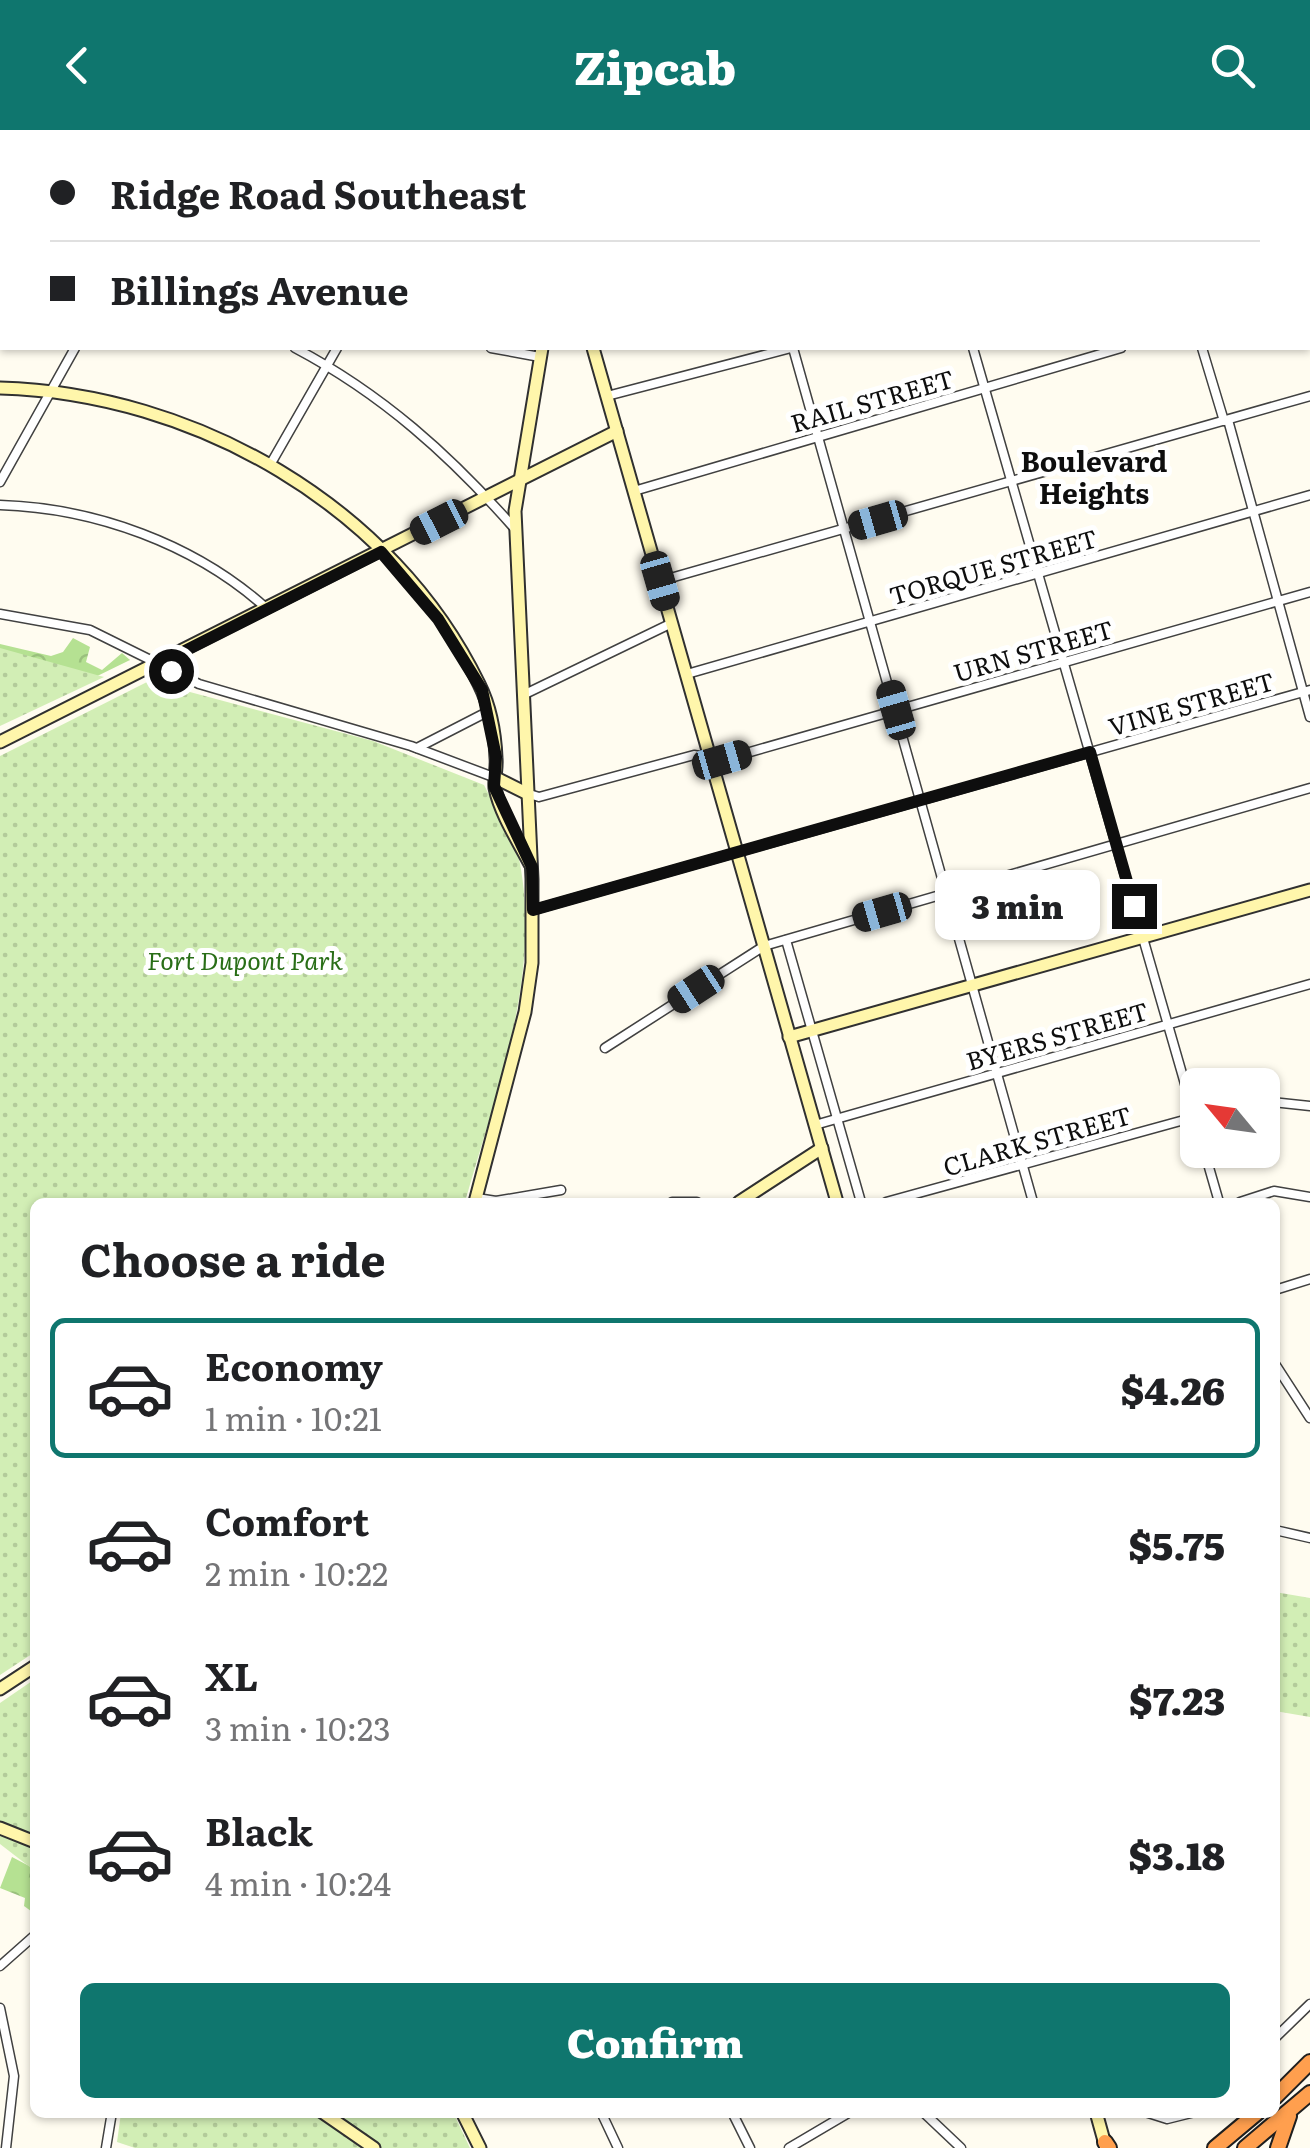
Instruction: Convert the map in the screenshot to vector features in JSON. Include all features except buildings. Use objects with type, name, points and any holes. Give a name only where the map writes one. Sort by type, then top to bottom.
[{"type":"highway","points":[[1280,2092],[1310,2062]]},
{"type":"highway","points":[[1245,2148],[1310,2093]]},
{"type":"highway","points":[[1278,2148],[1284,2123],[1295,2107]]},
{"type":"highway","points":[[1215,2148],[1251,2118]]},
{"type":"street","points":[[0,482],[74,350]]},
{"type":"street","points":[[299,350],[327,365],[414,426],[514,529]]},
{"type":"street","points":[[270,465],[336,350]]},
{"type":"street","points":[[477,1198],[525,1012],[533,910],[514,529],[517,482],[541,352],[516,350]]},
{"type":"street","points":[[595,350],[836,1198]]},
{"type":"street","points":[[607,396],[784,350]]},
{"type":"street","points":[[793,350],[1031,1198]]},
{"type":"street","points":[[974,350],[1181,1068]]},
{"type":"street","name":"RAIL STREET","points":[[634,491],[1114,350]]},
{"type":"street","points":[[1203,350],[1307,691],[1310,717]]},
{"type":"street","points":[[0,388],[51,391],[167,418],[270,465],[327,504],[381,552],[449,635],[479,684],[489,711],[496,792],[532,867]]},
{"type":"street","points":[[660,581],[1310,396]]},
{"type":"street","points":[[0,742],[617,431]]},
{"type":"street","name":"TORQUE STREET","points":[[686,674],[1310,495]]},
{"type":"street","points":[[0,505],[73,514],[152,538],[216,570],[267,609]]},
{"type":"street","name":"URN STREET","points":[[526,792],[539,798],[694,754],[722,760],[1310,592]]},
{"type":"street","points":[[0,614],[84,628],[205,686],[417,748],[526,792]]},
{"type":"street","points":[[523,695],[672,623]]},
{"type":"street","name":"VINE STREET","points":[[533,910],[1307,691]]},
{"type":"street","points":[[417,748],[489,711]]},
{"type":"street","points":[[605,1048],[764,946],[1310,788]]},
{"type":"street","points":[[789,1037],[1310,890]]},
{"type":"street","points":[[786,940],[860,1198]]},
{"type":"street","name":"BYERS STREET","points":[[815,1124],[1310,984]]},
{"type":"street","points":[[1280,1103],[1310,1106]]},
{"type":"street","name":"CLARK STREET","points":[[901,1198],[1180,1121]]},
{"type":"street","points":[[745,1198],[822,1148]]},
{"type":"street","points":[[1209,1168],[1217,1198]]},
{"type":"street","points":[[509,1198],[561,1190]]},
{"type":"street","points":[[1252,1198],[1274,1191],[1310,1198]]},
{"type":"street","points":[[1280,1288],[1310,1279]]},
{"type":"street","points":[[1280,1372],[1310,1418]]},
{"type":"street","points":[[1280,1531],[1310,1538]]},
{"type":"street","points":[[0,1689],[30,1669]]},
{"type":"street","points":[[0,1828],[30,1840]]},
{"type":"street","points":[[0,1966],[30,1939]]},
{"type":"street","points":[[1280,2033],[1310,2004]]},
{"type":"street","points":[[0,2008],[14,2076],[6,2148]]},
{"type":"street","points":[[106,2148],[111,2118]]},
{"type":"street","points":[[331,2118],[374,2148]]},
{"type":"street","points":[[465,2118],[480,2148]]},
{"type":"street","points":[[603,2118],[618,2148]]},
{"type":"street","points":[[735,2118],[750,2148]]},
{"type":"street","points":[[789,2148],[840,2118]]},
{"type":"street","points":[[928,2118],[961,2148]]},
{"type":"street","points":[[1098,2118],[1107,2146]]},
{"type":"green space","points":[[73,638],[90,647],[86,662],[102,670],[122,653],[130,660],[85,682],[0,689],[0,644],[51,656],[63,652]]},
{"type":"green space","points":[[0,648],[104,677],[0,726]]},
{"type":"green space","name":"Fort Dupont Park","points":[[149,681],[373,741],[484,785],[516,845],[524,898],[525,943],[513,1031],[466,1198],[30,1198],[30,1655],[0,1675],[0,756]]},
{"type":"green space","points":[[1280,1593],[1310,1598],[1310,1717],[1280,1712]]},
{"type":"green space","points":[[30,1682],[30,1867],[0,1844],[0,1703]]},
{"type":"green space","points":[[12,1857],[30,1866],[30,1910],[24,1906],[25,1898],[0,1888]]},
{"type":"green space","points":[[120,2118],[456,2118],[470,2148],[135,2148],[117,2142]]},
{"type":"district","name":"Boulevard Heights","points":[[1094,476]]},
{"type":"route","points":[[171,671],[159,664],[381,552],[438,619],[482,690],[492,725],[494,786],[532,867],[533,910],[544,910],[1090,752],[1134,906]]}]
